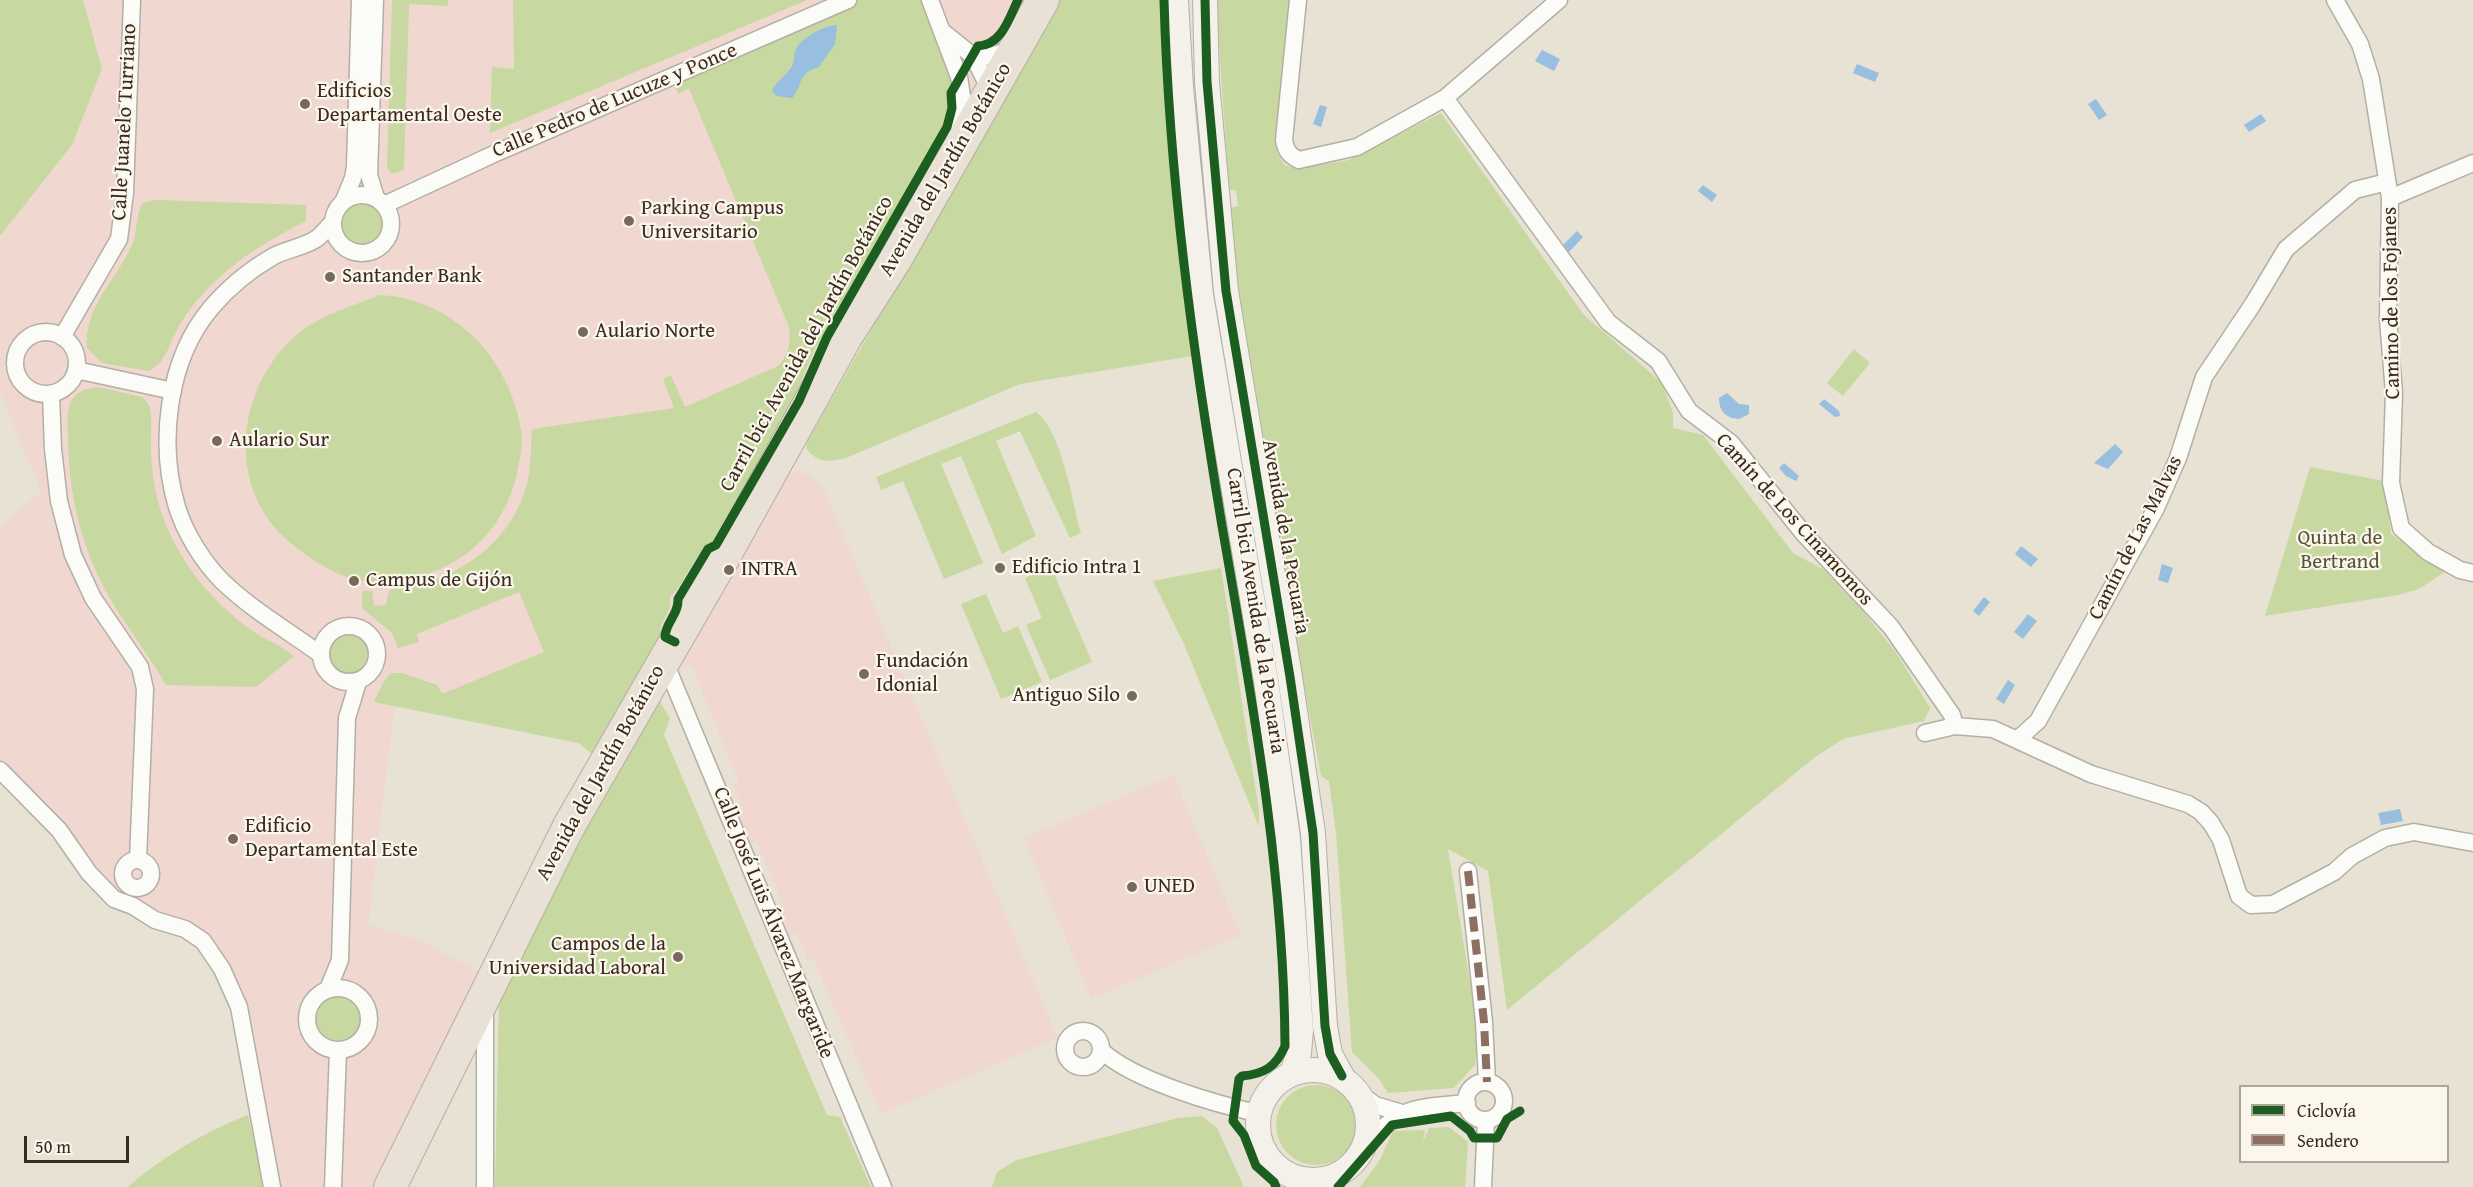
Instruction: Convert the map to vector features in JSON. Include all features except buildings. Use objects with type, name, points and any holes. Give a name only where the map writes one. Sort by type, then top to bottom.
[{"type":"highway","name":"Avenida del Jardín Botánico","points":[[846,337],[881,259],[955,131],[984,68],[1033,0]]},
{"type":"highway","name":"Avenida del Jardín Botánico","points":[[390,1187],[568,826],[846,337],[894,262],[980,111],[984,68],[1043,0]]},
{"type":"street","name":"Calle Juanelo Turriano","points":[[62,337],[118,239],[125,193],[132,0]]},
{"type":"street","points":[[320,654],[274,624],[221,580],[197,548],[177,509],[170,475],[167,430],[173,391],[184,353],[211,308],[245,276],[274,256],[316,240],[332,223],[337,207],[344,200],[355,167],[360,0]]},
{"type":"street","points":[[316,240],[342,246],[359,254],[369,253],[382,245],[388,237],[392,224],[390,214],[380,201],[369,175],[375,0]]},
{"type":"street","name":"Calle Pedro de Lucuze y Ponce","points":[[380,201],[848,0]]},
{"type":"street","points":[[930,0],[943,32],[984,68]]},
{"type":"street","name":"Avenida de la Pecuaria","points":[[1176,0],[1181,87],[1201,296],[1266,681],[1288,838],[1301,1030],[1299,1053],[1292,1073]]},
{"type":"street","name":"Avenida de la Pecuaria","points":[[1205,0],[1208,82],[1226,291],[1290,677],[1313,833],[1325,1026],[1330,1054],[1351,1084]]},
{"type":"street","points":[[1298,0],[1284,140],[1290,156],[1299,160],[1357,147],[1445,98],[1559,0]]},
{"type":"street","name":"Camino de los Fojanes","points":[[2335,0],[2360,44],[2371,79],[2389,190],[2388,319],[2394,393],[2391,483],[2401,528],[2428,552],[2460,570],[2473,573]]},
{"type":"street","points":[[943,32],[984,68]]},
{"type":"street","name":"Camín de Los Cinamomos","points":[[1445,98],[1608,322],[1658,361],[1689,411],[1731,443],[1804,534],[1891,627],[1952,715],[1955,726]]},
{"type":"street","name":"Camín de Las Malvas","points":[[2017,740],[2038,721],[2156,508],[2178,458],[2204,377],[2253,304],[2286,249],[2355,190],[2389,190],[2473,163]]},
{"type":"street","points":[[344,200],[363,194],[380,201]]},
{"type":"street","points":[[332,223],[334,233],[342,246]]},
{"type":"street","points":[[39,333],[51,333],[62,337],[74,351],[76,370],[71,381],[62,390],[51,394],[39,393],[28,389],[20,380],[15,369],[15,357],[20,346],[28,338],[39,333]]},
{"type":"street","points":[[76,370],[173,391]]},
{"type":"street","points":[[51,394],[53,449],[59,501],[73,555],[93,598],[140,667],[145,689],[138,860],[150,868],[150,877],[145,885],[136,888],[133,906]]},
{"type":"street","points":[[301,640],[330,633],[340,627],[350,626],[368,633],[374,641],[379,657],[373,670],[358,682],[338,681],[330,676],[322,664],[320,654],[324,641],[330,633]]},
{"type":"street","name":"Calle José Luis Álvarez Margaride","points":[[663,659],[883,1187]]},
{"type":"street","points":[[328,989],[340,960],[347,718],[338,681]]},
{"type":"street","points":[[347,718],[358,682]]},
{"type":"street","points":[[1925,733],[1955,726],[1993,729],[2091,774],[2177,800],[2201,812],[2221,840],[2239,896],[2251,905],[2273,904],[2334,872],[2352,856],[2385,838],[2414,832],[2473,843]]},
{"type":"street","points":[[0,770],[58,830],[89,873],[114,899],[133,906],[155,920],[185,929],[203,941],[222,969],[239,1007],[272,1187]]},
{"type":"street","points":[[1468,871],[1484,1022],[1486,1082]]},
{"type":"street","points":[[340,960],[351,990]]},
{"type":"street","points":[[341,987],[351,990],[363,999],[369,1012],[370,1023],[364,1037],[352,1047],[338,1050],[326,1047],[314,1038],[309,1030],[309,1008],[314,999],[328,989],[341,987]]},
{"type":"street","points":[[485,1187],[486,994]]},
{"type":"street","points":[[1147,1078],[1076,1066],[1068,1059],[1065,1049],[1070,1037],[1079,1031],[1092,1033],[1100,1040],[1102,1051],[1122,1067],[1234,1108],[1257,1113]]},
{"type":"street","points":[[333,1187],[338,1050]]},
{"type":"street","points":[[1084,1068],[1094,1064],[1102,1051]]},
{"type":"street","points":[[1402,1113],[1375,1105],[1351,1084],[1323,1070],[1292,1073],[1275,1084],[1257,1113],[1256,1128],[1270,1159],[1290,1181],[1332,1182],[1354,1161],[1380,1128],[1402,1113],[1467,1102]]},
{"type":"street","points":[[1486,1082],[1498,1087],[1510,1098],[1498,1115],[1486,1120],[1471,1113],[1467,1102],[1467,1096],[1474,1086],[1486,1082]]},
{"type":"street","points":[[1351,1084],[1369,1116],[1369,1130],[1362,1150]]},
{"type":"street","points":[[1483,1187],[1486,1120]]},
{"type":"shaded area","name":"Campus de Gijón","points":[[83,0],[1033,0],[604,763],[578,743],[395,705],[368,925],[417,939],[493,979],[390,1187],[272,1187],[247,1042],[203,941],[114,899],[0,770],[0,527],[41,492],[0,393],[0,236],[72,145],[102,69]]},
{"type":"shaded area","points":[[798,471],[809,475],[825,491],[1057,1036],[881,1114],[813,959],[808,961],[796,933],[789,936],[777,907],[783,904],[756,841],[750,844],[738,815],[744,812],[733,786],[739,783],[691,665],[685,669],[680,660],[788,474]]},
{"type":"shaded area","name":"UNED","points":[[1173,775],[1241,935],[1091,999],[1024,838]]},
{"type":"green space","points":[[0,0],[83,0],[102,69],[72,145],[0,236]]},
{"type":"green space","points":[[392,0],[448,0],[448,6],[409,4],[404,170],[391,174],[387,167]]},
{"type":"green space","points":[[513,0],[807,0],[490,133],[492,67],[514,69]]},
{"type":"green space","points":[[848,0],[930,0],[959,77],[952,96],[947,127],[822,347],[816,346],[791,405],[712,542],[699,554],[681,584],[670,597],[670,608],[660,628],[675,642],[604,763],[578,743],[374,702],[384,681],[391,673],[402,673],[437,685],[442,694],[544,652],[519,592],[417,634],[419,642],[398,648],[392,633],[362,608],[362,591],[372,591],[374,606],[386,605],[389,590],[434,580],[455,571],[492,544],[507,527],[519,507],[527,484],[532,429],[674,408],[663,379],[671,375],[685,407],[778,366],[782,362],[790,338],[789,327],[689,89],[678,94],[671,77]]},
{"type":"green space","points":[[1060,0],[1161,0],[1172,178],[1192,356],[1020,384],[846,458],[829,461],[819,459],[806,448],[807,442]]},
{"type":"green space","points":[[1216,0],[1293,0],[1277,152],[1285,166],[1308,167],[1349,160],[1441,113],[1583,314],[1662,383],[1673,413],[1673,428],[1703,435],[1793,553],[1824,570],[1862,610],[1895,651],[1930,708],[1924,721],[1843,739],[1815,757],[1507,1010],[1488,871],[1448,849],[1478,1031],[1475,1065],[1454,1088],[1388,1093],[1379,1079],[1352,1052],[1336,833],[1329,781],[1321,776],[1245,345],[1230,208],[1238,206],[1236,190],[1229,190]]},
{"type":"green space","points":[[356,195],[368,195],[383,203],[391,218],[391,230],[383,245],[368,253],[356,253],[341,245],[333,230],[333,218],[341,203]]},
{"type":"green space","points":[[156,200],[306,205],[306,221],[250,253],[213,284],[188,312],[166,354],[155,367],[149,371],[102,363],[87,348],[90,321],[102,295],[131,247],[141,206],[143,203]]},
{"type":"green space","points":[[379,295],[421,303],[458,323],[469,332],[487,351],[506,384],[516,407],[522,435],[519,463],[507,504],[484,537],[453,563],[434,572],[390,582],[350,578],[320,564],[292,544],[271,522],[256,497],[248,470],[246,441],[250,413],[259,385],[274,360],[294,337],[313,323]]},
{"type":"green space","points":[[1854,349],[1870,363],[1843,396],[1827,383]]},
{"type":"green space","points":[[98,387],[142,397],[149,405],[154,481],[163,517],[182,556],[201,584],[224,608],[256,634],[294,656],[256,687],[166,685],[108,595],[97,574],[81,530],[75,508],[69,462],[68,411],[70,404],[79,392]]},
{"type":"green space","points":[[1036,412],[1053,434],[1059,450],[1081,533],[1070,538],[1020,431],[996,441],[1036,536],[1002,554],[961,456],[941,464],[983,563],[944,579],[903,481],[881,490],[876,477]]},
{"type":"green space","name":"Quinta de Bertrand","points":[[2310,467],[2384,481],[2391,534],[2446,571],[2419,589],[2398,595],[2265,616]]},
{"type":"green space","points":[[1051,567],[1092,662],[1050,680],[1026,625],[1042,618],[1025,578]]},
{"type":"green space","points":[[1221,568],[1259,811],[1259,827],[1184,644],[1153,581]]},
{"type":"green space","points":[[986,594],[1003,633],[1018,626],[1042,682],[1001,699],[961,604]]},
{"type":"green space","points":[[351,630],[369,637],[376,655],[369,673],[351,680],[333,673],[326,655],[333,637]]},
{"type":"green space","points":[[659,700],[670,718],[664,735],[827,1115],[840,1117],[871,1187],[495,1187],[499,997],[581,832]]},
{"type":"green space","points":[[332,995],[342,995],[354,1002],[361,1014],[361,1024],[354,1036],[342,1043],[332,1043],[317,1032],[313,1024],[313,1014],[324,999]]},
{"type":"green space","points":[[1316,1085],[1331,1088],[1344,1097],[1353,1110],[1356,1125],[1353,1140],[1344,1153],[1331,1162],[1316,1165],[1301,1162],[1288,1153],[1279,1140],[1276,1125],[1279,1110],[1288,1097],[1301,1088]]},
{"type":"green space","points":[[248,1115],[265,1187],[128,1187],[185,1146],[217,1128]]},
{"type":"green space","points":[[1202,1116],[1217,1128],[1244,1187],[992,1187],[997,1172],[1017,1160],[1178,1118]]},
{"type":"green space","points":[[1449,1127],[1468,1142],[1465,1187],[1360,1187],[1380,1160],[1393,1131],[1425,1130],[1423,1142],[1429,1128]]},
{"type":"green space","points":[[1288,1174],[1310,1180],[1333,1177],[1330,1187],[1292,1187]]},
{"type":"water","points":[[837,25],[835,44],[819,67],[804,76],[792,98],[776,96],[772,90],[791,68],[795,51],[803,40],[826,27]]},
{"type":"water","points":[[1542,50],[1560,59],[1554,71],[1535,61]]},
{"type":"water","points":[[1857,64],[1879,73],[1875,82],[1853,73]]},
{"type":"water","points":[[2096,99],[2107,115],[2099,120],[2088,104]]},
{"type":"water","points":[[1320,105],[1327,107],[1321,127],[1313,124]]},
{"type":"water","points":[[2261,114],[2266,121],[2249,132],[2244,125]]},
{"type":"water","points":[[1703,185],[1717,195],[1712,202],[1698,191]]},
{"type":"water","points":[[1577,231],[1583,237],[1569,252],[1563,245]]},
{"type":"water","points":[[1727,393],[1739,404],[1749,405],[1749,414],[1739,419],[1724,413],[1720,407],[1719,398]]},
{"type":"water","points":[[1824,399],[1839,411],[1840,416],[1835,417],[1819,404]]},
{"type":"water","points":[[2115,444],[2123,452],[2108,469],[2094,463]]},
{"type":"water","points":[[1784,463],[1799,476],[1796,481],[1786,476],[1779,468]]},
{"type":"water","points":[[2021,546],[2038,559],[2031,567],[2015,554]]},
{"type":"water","points":[[2162,564],[2173,568],[2168,583],[2158,580]]},
{"type":"water","points":[[1984,597],[1990,602],[1979,616],[1973,611]]},
{"type":"water","points":[[2028,614],[2037,621],[2023,639],[2014,632]]},
{"type":"water","points":[[2008,680],[2015,685],[2004,704],[1996,699]]},
{"type":"water","points":[[2400,809],[2403,821],[2381,825],[2378,813]]},
{"type":"marked path","points":[[1468,871],[1484,1022],[1487,1082]]},
{"type":"cycle path","name":"Carril bici Avenida del Jardín Botánico","points":[[675,642],[665,637],[678,599],[708,549],[716,545],[799,401],[827,337],[947,127],[952,108],[951,93],[978,46],[993,41],[999,36],[1018,0]]},
{"type":"cycle path","name":"Carril bici Avenida de la Pecuaria","points":[[1164,0],[1171,132],[1192,330],[1211,461],[1255,720],[1273,850],[1279,915],[1285,1046],[1278,1059],[1268,1068],[1239,1079],[1233,1121],[1244,1135],[1256,1166],[1274,1182],[1276,1187]]},
{"type":"cycle path","name":"Carril bici Avenida de la Pecuaria","points":[[1205,0],[1207,82],[1226,291],[1290,677],[1313,833],[1325,1026],[1330,1054],[1342,1076]]},
{"type":"cycle path","points":[[1338,1187],[1392,1125],[1451,1116],[1470,1131],[1474,1138],[1497,1138],[1507,1119],[1520,1111]]},
{"type":"place","name":"Edificios Departamental Oeste","points":[[305,104]]},
{"type":"place","name":"Parking Campus Universitario","points":[[629,221]]},
{"type":"place","name":"Santander Bank","points":[[330,277]]},
{"type":"place","name":"Aulario Norte","points":[[583,332]]},
{"type":"place","name":"Aulario Sur","points":[[217,441]]},
{"type":"place","name":"Edificio Intra 1","points":[[1000,568]]},
{"type":"place","name":"INTRA","points":[[729,570]]},
{"type":"place","name":"Campus de Gijón","points":[[354,581]]},
{"type":"place","name":"Fundación Idonial","points":[[864,674]]},
{"type":"place","name":"Antiguo Silo","points":[[1132,696]]},
{"type":"place","name":"Edificio Departamental Este","points":[[233,839]]},
{"type":"place","name":"UNED","points":[[1132,887]]},
{"type":"place","name":"Campos de la Universidad Laboral","points":[[678,957]]}]
